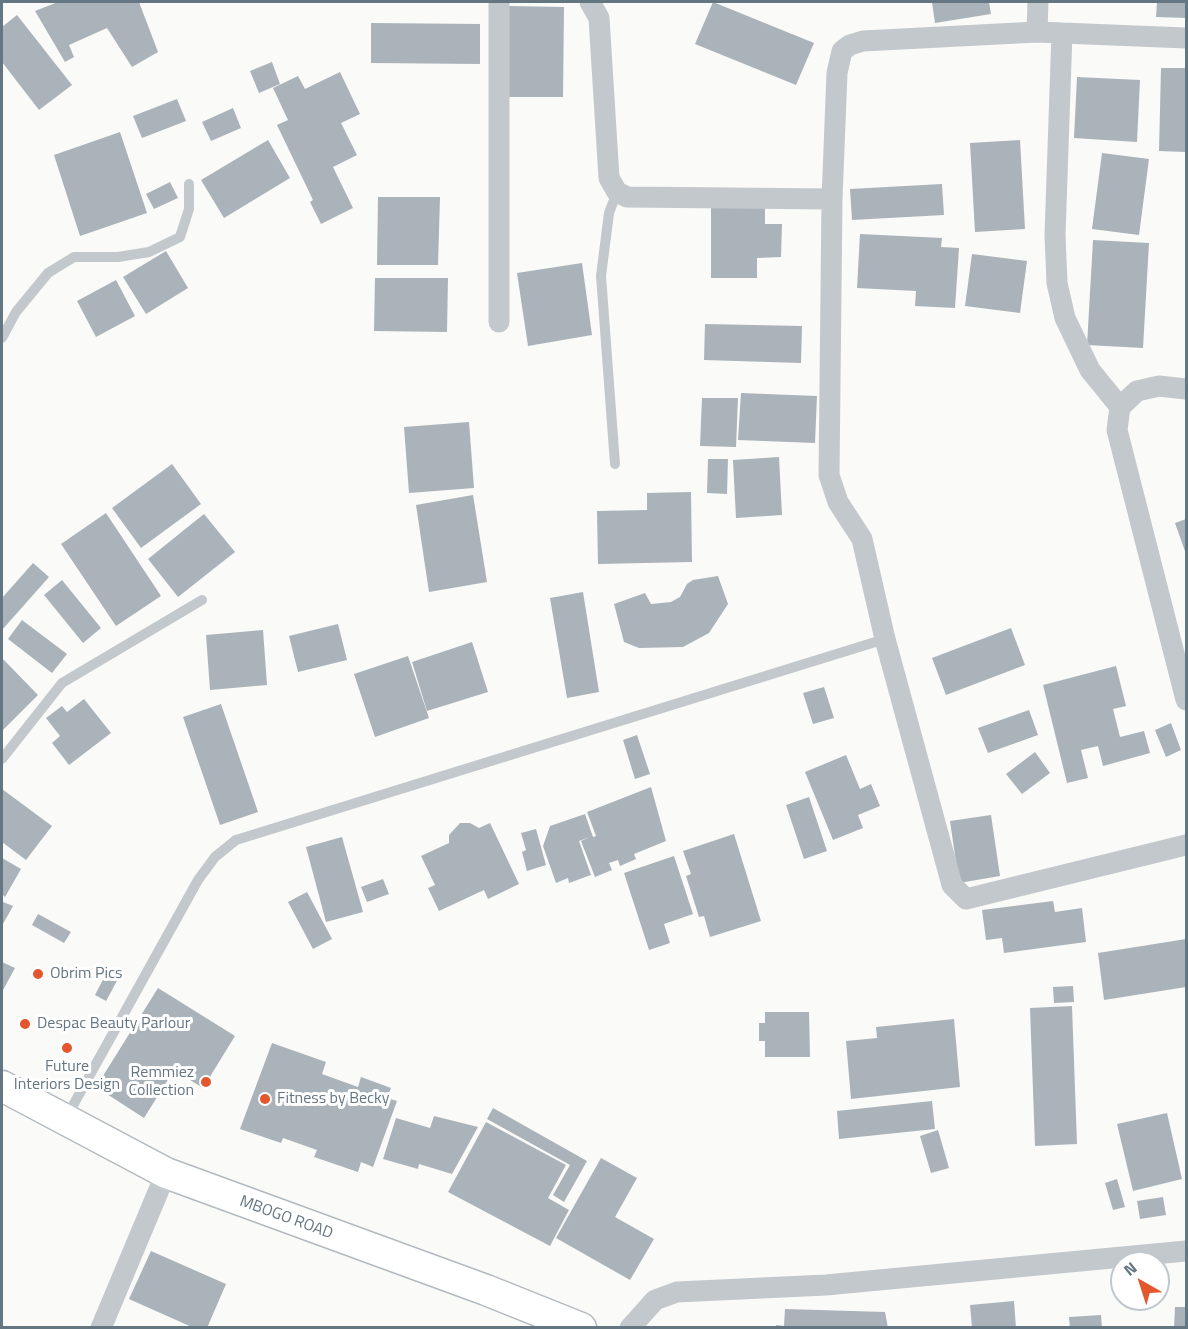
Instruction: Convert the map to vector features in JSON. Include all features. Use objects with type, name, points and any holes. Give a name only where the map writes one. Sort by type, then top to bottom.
[{"type":"main road","name":"MBOGO ROAD","points":[[2,1086],[166,1173],[551,1322],[581,1328]]},
{"type":"street","points":[[499,2],[499,322]]},
{"type":"street","points":[[590,2],[599,18],[609,178],[617,192],[627,197],[832,199]]},
{"type":"street","points":[[1037,32],[1038,2]]},
{"type":"street","points":[[1186,38],[1037,32],[863,41],[850,45],[842,51],[837,74],[832,199],[829,475],[838,502],[862,539],[885,639],[952,885],[966,899],[1186,845]]},
{"type":"street","points":[[1062,33],[1055,235],[1057,283],[1065,318],[1090,370],[1120,407]]},
{"type":"street","points":[[1186,389],[1159,386],[1137,390],[1120,407],[1117,430],[1186,700]]},
{"type":"street","points":[[101,1328],[166,1173]]},
{"type":"street","points":[[630,1328],[655,1300],[677,1292],[826,1285],[1186,1251]]},
{"type":"lane","points":[[2,338],[16,312],[48,273],[74,256],[118,257],[149,252],[180,237],[189,209],[189,184]]},
{"type":"lane","points":[[615,464],[601,276],[609,213],[617,192]]},
{"type":"lane","points":[[2,759],[62,683],[202,600]]},
{"type":"lane","points":[[65,1119],[198,880],[215,857],[236,840],[885,639]]},
{"type":"building","points":[[58,2],[139,2],[158,52],[132,67],[107,28],[69,45],[74,57],[65,62],[35,11]]},
{"type":"building","points":[[713,2],[814,43],[796,85],[695,44]]},
{"type":"building","points":[[932,2],[989,2],[991,14],[935,23]]},
{"type":"building","points":[[1157,2],[1186,2],[1186,18],[1156,17]]},
{"type":"building","points":[[509,6],[564,7],[563,97],[508,97]]},
{"type":"building","points":[[17,15],[72,85],[39,110],[2,62],[2,27]]},
{"type":"building","points":[[371,23],[480,24],[480,64],[371,63]]},
{"type":"building","points":[[272,62],[280,84],[259,93],[250,71]]},
{"type":"building","points":[[1161,68],[1186,68],[1186,152],[1159,151]]},
{"type":"building","points":[[340,72],[360,114],[341,123],[357,155],[333,167],[353,208],[321,224],[310,202],[313,200],[277,125],[288,120],[273,88],[298,76],[305,89]]},
{"type":"building","points":[[1077,77],[1140,80],[1137,142],[1074,138]]},
{"type":"building","points":[[177,99],[186,121],[142,138],[133,116]]},
{"type":"building","points":[[233,108],[241,128],[211,141],[202,122]]},
{"type":"building","points":[[120,132],[147,213],[80,236],[54,155]]},
{"type":"building","points":[[268,140],[290,178],[224,218],[201,180]]},
{"type":"building","points":[[1020,140],[1025,229],[975,232],[970,143]]},
{"type":"building","points":[[1102,153],[1149,159],[1139,235],[1092,229]]},
{"type":"building","points":[[170,182],[178,198],[154,209],[146,194]]},
{"type":"building","points":[[942,184],[944,215],[852,220],[850,189]]},
{"type":"building","points":[[378,197],[440,197],[438,265],[377,265]]},
{"type":"building","points":[[711,205],[765,205],[765,224],[782,224],[781,257],[757,258],[757,278],[711,278]]},
{"type":"building","points":[[860,234],[942,238],[941,247],[959,248],[955,308],[915,306],[916,291],[857,288]]},
{"type":"building","points":[[1093,240],[1149,243],[1143,348],[1087,345]]},
{"type":"building","points":[[166,251],[188,288],[146,314],[123,277]]},
{"type":"building","points":[[972,254],[1027,261],[1020,313],[965,306]]},
{"type":"building","points":[[582,263],[592,335],[528,346],[517,273]]},
{"type":"building","points":[[375,278],[448,278],[447,332],[374,331]]},
{"type":"building","points":[[116,280],[135,316],[96,337],[77,301]]},
{"type":"building","points":[[705,324],[802,326],[801,363],[704,360]]},
{"type":"building","points":[[741,393],[817,396],[815,443],[738,440]]},
{"type":"building","points":[[702,398],[738,398],[736,447],[700,446]]},
{"type":"building","points":[[469,422],[474,488],[409,493],[404,427]]},
{"type":"building","points":[[779,457],[782,515],[736,518],[733,460]]},
{"type":"building","points":[[708,459],[728,459],[727,494],[707,493]]},
{"type":"building","points":[[172,464],[201,504],[141,548],[112,508]]},
{"type":"building","points":[[691,492],[692,562],[598,564],[597,511],[647,510],[647,493]]},
{"type":"building","points":[[473,495],[487,582],[429,592],[416,505]]},
{"type":"building","points":[[106,513],[161,596],[116,626],[61,544]]},
{"type":"building","points":[[204,514],[235,552],[178,597],[148,559]]},
{"type":"building","points":[[1186,519],[1186,554],[1175,523]]},
{"type":"building","points":[[33,563],[49,577],[2,630],[2,598]]},
{"type":"building","points":[[718,576],[728,604],[709,633],[683,647],[639,648],[624,642],[614,604],[645,593],[651,604],[671,602],[680,597],[687,584],[693,580]]},
{"type":"building","points":[[62,580],[101,628],[83,643],[44,595]]},
{"type":"building","points":[[583,592],[599,692],[567,698],[550,598]]},
{"type":"building","points":[[22,620],[67,654],[52,673],[8,639]]},
{"type":"building","points":[[338,624],[347,660],[298,672],[289,636]]},
{"type":"building","points":[[1011,628],[1025,665],[946,695],[932,658]]},
{"type":"building","points":[[263,630],[267,685],[210,690],[206,635]]},
{"type":"building","points":[[472,642],[488,692],[427,711],[412,662]]},
{"type":"building","points":[[408,656],[429,718],[375,737],[354,674]]},
{"type":"building","points":[[2,658],[38,695],[2,731]]},
{"type":"building","points":[[1116,666],[1126,706],[1113,709],[1120,737],[1144,731],[1150,753],[1103,766],[1098,746],[1081,750],[1088,778],[1067,783],[1043,685]]},
{"type":"building","points":[[824,687],[834,718],[813,724],[803,693]]},
{"type":"building","points":[[84,699],[111,733],[69,765],[52,743],[60,736],[46,718],[62,706],[67,712]]},
{"type":"building","points":[[221,704],[258,812],[220,825],[183,717]]},
{"type":"building","points":[[1029,710],[1038,735],[988,753],[978,728]]},
{"type":"building","points":[[1171,723],[1181,750],[1166,757],[1155,730]]},
{"type":"building","points":[[637,735],[650,774],[635,779],[623,740]]},
{"type":"building","points":[[1035,752],[1050,773],[1022,794],[1006,774]]},
{"type":"building","points":[[846,755],[860,789],[871,784],[880,806],[858,815],[863,828],[833,840],[805,772]]},
{"type":"building","points":[[651,787],[666,841],[634,854],[636,859],[620,866],[618,860],[609,863],[612,870],[595,877],[581,841],[590,837],[579,841],[591,875],[569,883],[568,878],[556,883],[543,846],[550,826],[585,814],[593,837],[596,836],[587,812]]},
{"type":"building","points":[[2,789],[52,826],[26,860],[2,842]]},
{"type":"building","points":[[809,797],[827,851],[804,859],[786,805]]},
{"type":"building","points":[[991,815],[1000,876],[959,883],[950,821]]},
{"type":"building","points":[[460,823],[470,823],[479,828],[490,823],[519,884],[488,899],[484,890],[439,911],[428,888],[435,885],[421,856],[449,843],[449,835]]},
{"type":"building","points":[[536,829],[546,865],[527,871],[522,852],[526,850],[521,833]]},
{"type":"building","points":[[734,834],[761,921],[710,937],[704,916],[699,917],[686,876],[691,874],[683,851]]},
{"type":"building","points":[[342,837],[363,912],[326,922],[306,847]]},
{"type":"building","points":[[674,856],[693,914],[664,924],[670,943],[649,950],[624,873]]},
{"type":"building","points":[[2,858],[21,869],[5,897],[2,894]]},
{"type":"building","points":[[383,879],[389,894],[367,902],[361,887]]},
{"type":"building","points":[[307,892],[332,939],[313,949],[288,902]]},
{"type":"building","points":[[1053,901],[1055,912],[1082,908],[1086,942],[1004,953],[1002,938],[986,940],[982,910]]},
{"type":"building","points":[[3,902],[13,906],[3,924],[2,923]]},
{"type":"building","points":[[38,914],[71,932],[64,943],[32,925]]},
{"type":"building","points":[[1186,939],[1186,987],[1104,1000],[1098,953]]},
{"type":"building","points":[[2,962],[15,968],[2,992]]},
{"type":"building","points":[[107,972],[118,979],[106,1001],[95,995]]},
{"type":"building","points":[[1073,986],[1074,1002],[1054,1003],[1053,987]]},
{"type":"building","points":[[158,988],[235,1036],[203,1088],[174,1070],[144,1118],[96,1087]]},
{"type":"building","points":[[1072,1006],[1077,1144],[1035,1146],[1030,1008]]},
{"type":"building","points":[[765,1012],[809,1012],[810,1057],[765,1057],[765,1041],[759,1041],[759,1023],[765,1023]]},
{"type":"building","points":[[954,1019],[960,1087],[851,1099],[846,1041],[877,1038],[876,1027]]},
{"type":"building","points":[[272,1043],[326,1062],[322,1074],[358,1087],[361,1077],[391,1088],[387,1098],[397,1101],[373,1167],[361,1162],[358,1172],[314,1157],[317,1150],[283,1138],[281,1143],[240,1129]]},
{"type":"building","points":[[932,1101],[935,1129],[839,1139],[837,1111]]},
{"type":"building","points":[[493,1108],[587,1161],[564,1202],[553,1195],[570,1165],[487,1119]]},
{"type":"building","points":[[1167,1113],[1182,1179],[1133,1191],[1117,1124]]},
{"type":"building","points":[[434,1116],[478,1127],[452,1174],[419,1164],[418,1169],[383,1159],[396,1118],[430,1128]]},
{"type":"building","points":[[486,1122],[566,1165],[548,1198],[569,1210],[550,1246],[448,1192]]},
{"type":"building","points":[[938,1130],[949,1168],[931,1173],[920,1136]]},
{"type":"building","points":[[601,1158],[637,1178],[615,1217],[654,1239],[630,1280],[556,1238]]},
{"type":"building","points":[[1117,1179],[1125,1207],[1113,1210],[1105,1183]]},
{"type":"building","points":[[1163,1197],[1166,1215],[1140,1219],[1137,1201]]},
{"type":"building","points":[[151,1251],[226,1284],[207,1328],[194,1328],[129,1299]]},
{"type":"building","points":[[1014,1301],[1016,1328],[972,1328],[970,1305]]},
{"type":"building","points":[[1175,1307],[1186,1307],[1186,1328],[1174,1328]]},
{"type":"building","points":[[785,1309],[885,1312],[888,1328],[776,1328],[776,1325],[784,1326]]},
{"type":"building","points":[[1101,1315],[1102,1328],[1070,1328],[1069,1317]]},
{"type":"place","name":"Obrim Pics","points":[[38,974]]},
{"type":"place","name":"Despac Beauty Parlour","points":[[25,1024]]},
{"type":"place","name":"Future Interiors Design","points":[[67,1048]]},
{"type":"place","name":"Remmiez Collection","points":[[206,1082]]},
{"type":"place","name":"Fitness by Becky","points":[[265,1099]]}]
